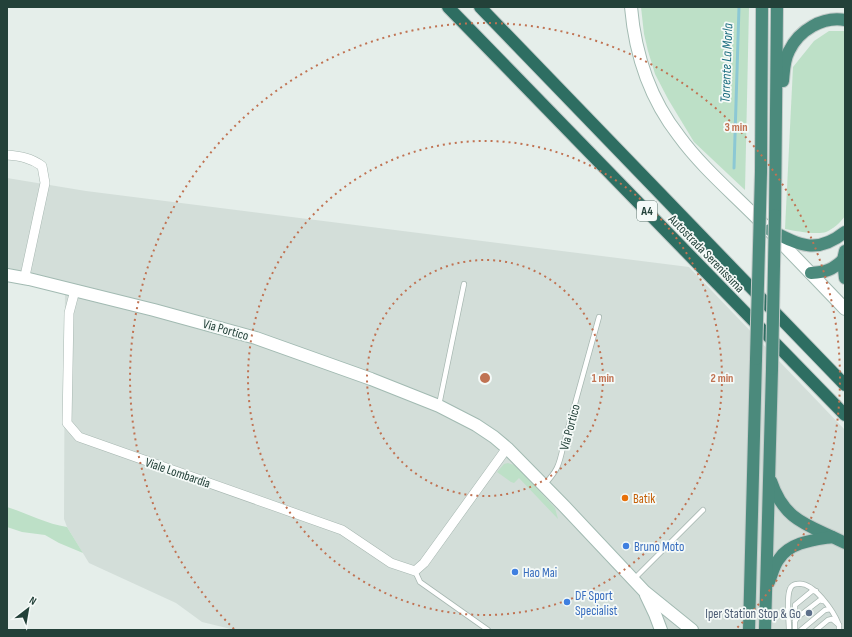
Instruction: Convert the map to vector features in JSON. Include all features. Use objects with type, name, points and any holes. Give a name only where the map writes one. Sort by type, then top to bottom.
[{"type":"highway","name":"Autostrada Serenissima","points":[[448,7],[845,415]]},
{"type":"highway","name":"Autostrada Serenissima","points":[[480,7],[845,385]]},
{"type":"highway","points":[[749,630],[761,172],[762,7]]},
{"type":"highway","points":[[765,630],[776,181],[777,7]]},
{"type":"highway","points":[[776,130],[781,110],[785,63],[795,40],[819,22],[838,19],[845,20]]},
{"type":"highway","points":[[770,230],[796,244],[816,246],[829,242],[845,232]]},
{"type":"highway","points":[[811,273],[824,272],[834,268],[844,255]]},
{"type":"highway","points":[[844,255],[845,278]]},
{"type":"highway","points":[[769,474],[776,494],[788,512],[807,526],[845,543]]},
{"type":"highway","points":[[766,590],[778,559],[788,549],[814,540],[832,537]]},
{"type":"main road","points":[[631,7],[636,44],[642,66],[650,87],[664,115],[679,137],[845,309]]},
{"type":"main road","name":"Via Portico","points":[[7,275],[77,290],[206,323],[256,338],[371,379],[439,406],[476,425],[507,448],[645,592],[692,630]]},
{"type":"main road","name":"Via Portico","points":[[645,592],[661,630]]},
{"type":"main road","name":"Via Portico","points":[[676,630],[686,628],[692,630]]},
{"type":"street","points":[[7,155],[25,157],[42,166],[45,183],[25,276],[29,279]]},
{"type":"street","name":"Viale Lombardia","points":[[77,290],[74,294],[69,313],[67,423],[79,437],[342,530],[391,563],[415,571]]},
{"type":"street","points":[[415,571],[424,563],[507,448]]},
{"type":"lane","points":[[439,406],[464,284]]},
{"type":"lane","name":"Via Portico","points":[[544,486],[558,469],[560,464],[563,448],[599,317]]},
{"type":"lane","points":[[633,580],[702,510]]},
{"type":"lane","points":[[415,571],[420,582],[488,630]]},
{"type":"lane","points":[[789,630],[788,594],[793,585],[803,583],[816,591],[830,609],[839,628]]},
{"type":"lane","points":[[795,630],[795,605],[812,591],[816,591]]},
{"type":"lane","points":[[795,621],[820,600],[823,600]]},
{"type":"lane","points":[[801,630],[825,610],[830,609]]},
{"type":"lane","points":[[816,630],[828,620],[832,619],[839,628]]},
{"type":"shaded area","points":[[7,178],[86,191],[689,267],[845,430],[845,630],[235,630],[202,622],[176,603],[89,563],[67,527],[64,519],[65,282],[7,270]]},
{"type":"green space","points":[[641,7],[749,7],[745,190],[694,142],[668,99],[655,74],[648,51],[644,34]]},
{"type":"green space","points":[[829,31],[845,31],[845,216],[834,227],[822,233],[785,229],[793,67],[814,41]]},
{"type":"green space","points":[[508,463],[519,469],[555,508],[558,519],[519,478],[514,483],[497,472],[504,464]]},
{"type":"green space","points":[[7,507],[59,526],[67,527],[83,553],[59,543],[45,535],[22,532],[7,527]]},
{"type":"waterway","name":"Torrente La Morla","points":[[734,168],[739,7]]},
{"type":"place","name":"Batik","points":[[625,498]]},
{"type":"place","name":"Bruno Moto","points":[[626,546]]},
{"type":"place","name":"Hao Mai","points":[[515,572]]},
{"type":"place","name":"DF Sport Specialist","points":[[567,602]]},
{"type":"place","name":"Iper Station Stop & Go","points":[[809,613]]}]
